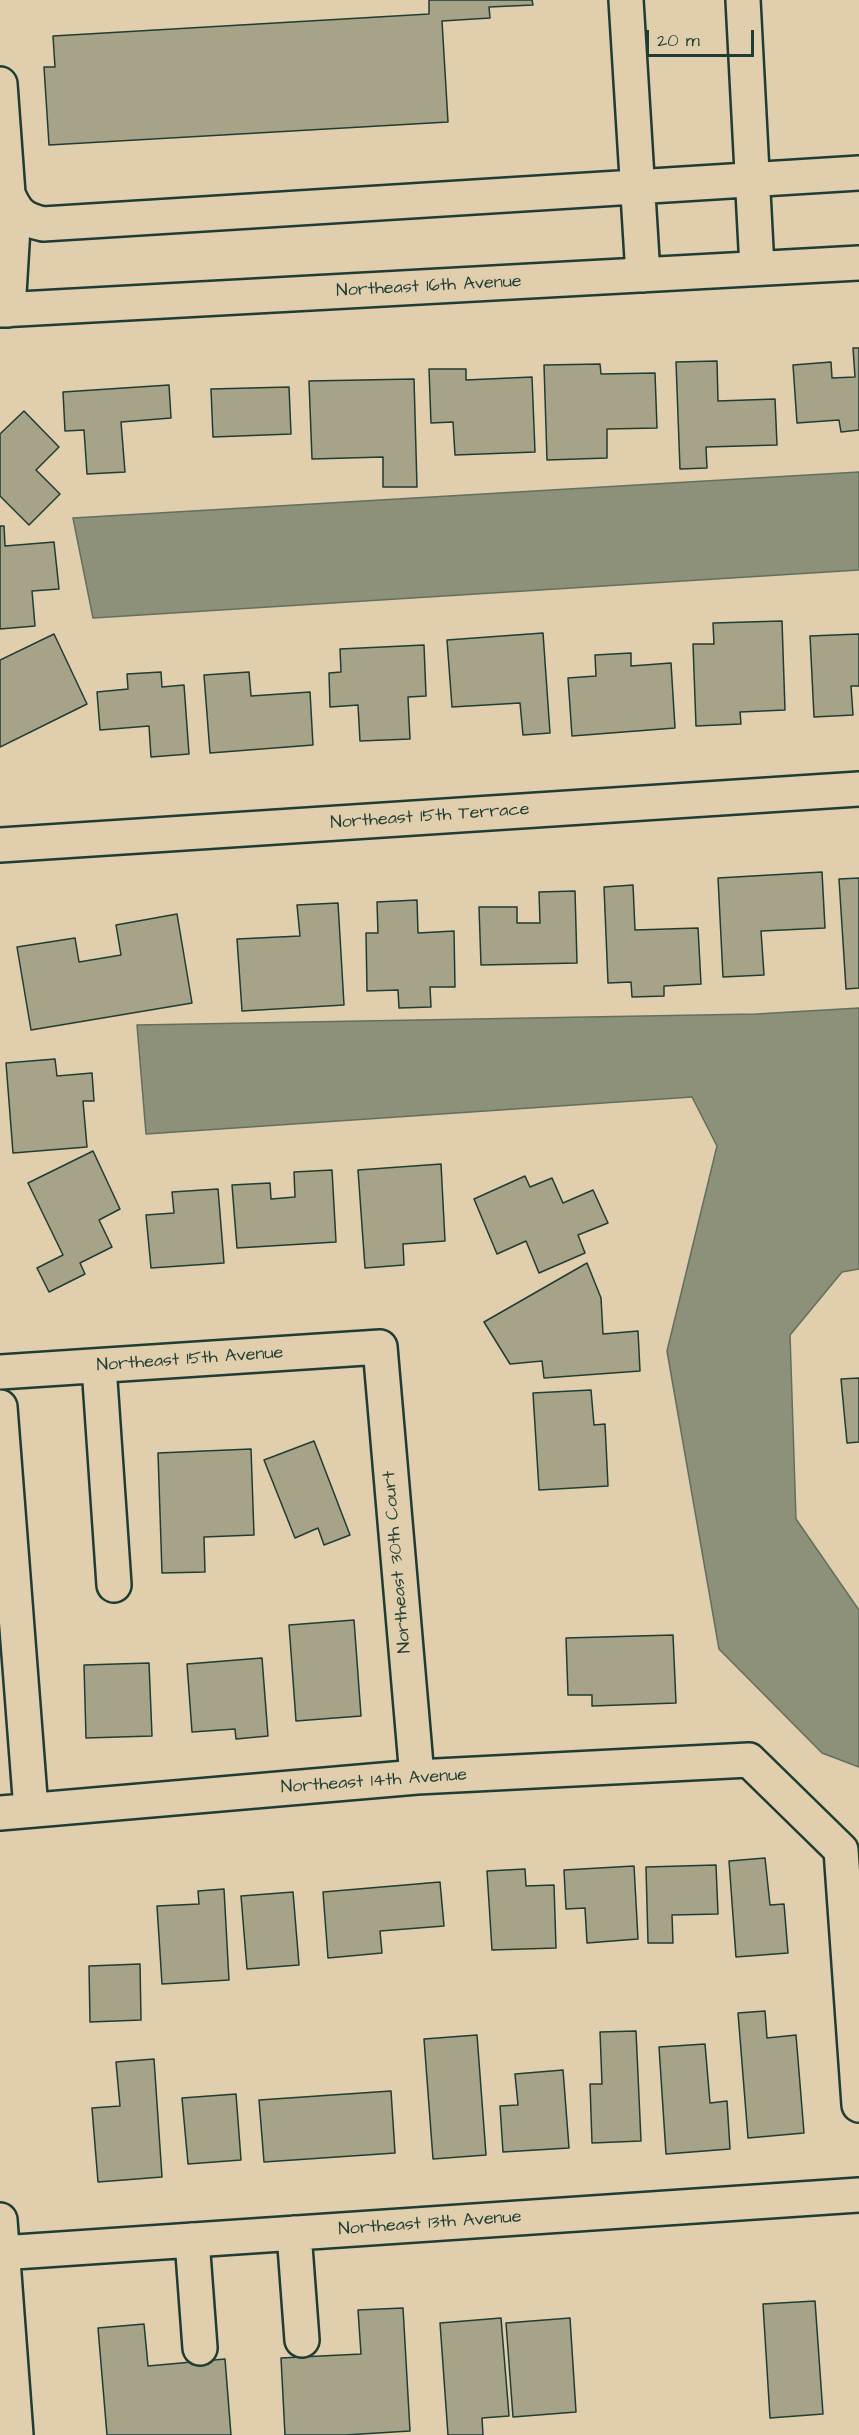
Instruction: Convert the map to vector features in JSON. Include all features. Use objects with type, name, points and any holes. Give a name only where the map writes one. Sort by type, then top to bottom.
[{"type":"street","points":[[626,0],[643,275]]},
{"type":"street","points":[[743,0],[757,268]]},
{"type":"street","points":[[0,84],[8,194],[15,211],[25,220],[43,224],[859,172]]},
{"type":"street","points":[[4,310],[15,211]]},
{"type":"street","name":"Northeast 16th Avenue","points":[[4,310],[859,263]]},
{"type":"street","name":"Northeast 15th Terrace","points":[[0,845],[859,789]]},
{"type":"street","name":"Northeast 15th Avenue","points":[[0,1372],[380,1347]]},
{"type":"street","name":"Northeast 30th Court","points":[[380,1347],[417,1777]]},
{"type":"street","points":[[99,1366],[114,1585]]},
{"type":"street","points":[[0,1407],[16,1811]]},
{"type":"street","name":"Northeast 14th Avenue","points":[[16,1811],[417,1777],[749,1760],[841,1850],[859,2105]]},
{"type":"street","name":"Northeast 13th Avenue","points":[[1,2253],[859,2194]]},
{"type":"street","points":[[0,2220],[16,2435]]},
{"type":"street","points":[[294,2233],[302,2340]]},
{"type":"street","points":[[192,2240],[200,2348]]},
{"type":"shaded area","points":[[859,472],[859,570],[93,618],[73,518]]},
{"type":"shaded area","points":[[859,1008],[859,1269],[842,1272],[790,1335],[796,1519],[859,1610],[859,1767],[822,1753],[719,1649],[667,1351],[717,1146],[692,1097],[146,1134],[137,1025],[756,1014]]},
{"type":"building","points":[[429,0],[532,0],[533,5],[489,7],[490,18],[442,21],[448,122],[49,145],[44,67],[55,67],[53,36],[429,14]]},
{"type":"building","points":[[853,348],[859,348],[859,430],[841,432],[839,420],[797,423],[793,365],[831,362],[832,378],[855,377]]},
{"type":"building","points":[[717,361],[718,401],[775,399],[777,445],[706,447],[707,468],[680,469],[676,362]]},
{"type":"building","points":[[600,364],[601,374],[655,373],[657,428],[607,429],[607,458],[547,460],[544,365]]},
{"type":"building","points":[[429,369],[466,369],[466,380],[532,377],[535,452],[455,455],[453,422],[431,423]]},
{"type":"building","points":[[414,379],[417,487],[383,487],[383,457],[312,459],[309,381]]},
{"type":"building","points":[[169,385],[171,418],[121,422],[125,472],[87,474],[84,430],[65,431],[63,392]]},
{"type":"building","points":[[289,387],[291,434],[213,437],[211,389]]},
{"type":"building","points":[[24,411],[59,447],[36,470],[60,494],[29,525],[0,496],[0,434]]},
{"type":"building","points":[[0,526],[4,526],[5,546],[54,542],[59,589],[32,591],[35,626],[0,629]]},
{"type":"building","points":[[782,621],[785,710],[740,712],[741,724],[696,726],[693,644],[714,644],[713,623]]},
{"type":"building","points":[[543,633],[550,733],[523,735],[520,703],[452,707],[447,640]]},
{"type":"building","points":[[54,634],[87,704],[0,747],[0,660]]},
{"type":"building","points":[[859,634],[859,686],[851,686],[853,715],[814,717],[810,636]]},
{"type":"building","points":[[424,645],[426,696],[408,697],[410,739],[360,741],[358,705],[330,707],[329,673],[341,672],[340,649]]},
{"type":"building","points":[[631,653],[631,666],[671,663],[675,728],[572,736],[568,678],[596,676],[595,655]]},
{"type":"building","points":[[161,672],[162,687],[184,685],[189,754],[151,757],[149,726],[100,730],[97,692],[128,689],[127,674]]},
{"type":"building","points":[[249,672],[251,696],[310,692],[313,745],[210,753],[204,675]]},
{"type":"building","points":[[822,872],[825,928],[761,931],[764,975],[723,977],[718,878]]},
{"type":"building","points":[[859,878],[859,988],[846,989],[839,879]]},
{"type":"building","points":[[633,885],[635,930],[698,928],[701,984],[664,986],[664,996],[632,997],[631,982],[608,983],[604,887]]},
{"type":"building","points":[[575,891],[577,963],[481,965],[479,907],[517,907],[517,923],[540,923],[539,892]]},
{"type":"building","points":[[417,900],[418,933],[454,931],[455,987],[430,987],[431,1007],[399,1008],[398,990],[367,991],[366,933],[378,933],[377,902]]},
{"type":"building","points":[[338,903],[344,1005],[242,1011],[237,939],[300,936],[297,905]]},
{"type":"building","points":[[177,914],[192,1003],[31,1030],[17,947],[75,938],[79,962],[121,955],[116,925]]},
{"type":"building","points":[[55,1059],[57,1076],[92,1073],[94,1101],[83,1101],[87,1147],[13,1153],[6,1063]]},
{"type":"building","points":[[93,1151],[120,1209],[99,1220],[112,1247],[80,1263],[85,1274],[49,1292],[37,1268],[63,1255],[28,1183]]},
{"type":"building","points":[[441,1164],[445,1241],[403,1244],[404,1265],[365,1268],[358,1170]]},
{"type":"building","points":[[332,1170],[336,1242],[237,1248],[232,1185],[270,1183],[271,1199],[295,1197],[294,1172]]},
{"type":"building","points":[[525,1176],[530,1187],[552,1178],[563,1203],[593,1190],[608,1223],[578,1235],[585,1253],[539,1273],[526,1241],[497,1254],[474,1199]]},
{"type":"building","points":[[218,1189],[224,1263],[151,1268],[146,1215],[174,1213],[172,1192]]},
{"type":"building","points":[[587,1263],[601,1298],[603,1334],[638,1331],[640,1371],[544,1378],[542,1361],[510,1364],[484,1322]]},
{"type":"building","points":[[859,1378],[859,1442],[847,1443],[841,1379]]},
{"type":"building","points":[[591,1390],[594,1425],[605,1424],[608,1486],[539,1490],[533,1393]]},
{"type":"building","points":[[314,1441],[350,1535],[324,1545],[318,1528],[295,1538],[264,1460]]},
{"type":"building","points":[[251,1449],[254,1535],[204,1537],[205,1572],[162,1573],[158,1453]]},
{"type":"building","points":[[354,1620],[361,1716],[296,1721],[289,1625]]},
{"type":"building","points":[[673,1635],[676,1703],[592,1706],[592,1695],[568,1695],[566,1638]]},
{"type":"building","points":[[262,1658],[268,1736],[236,1739],[235,1729],[192,1732],[187,1664]]},
{"type":"building","points":[[149,1663],[152,1736],[86,1738],[84,1665]]},
{"type":"building","points":[[765,1858],[770,1905],[784,1904],[788,1953],[736,1957],[729,1861]]},
{"type":"building","points":[[716,1865],[718,1914],[672,1915],[673,1943],[648,1943],[646,1867]]},
{"type":"building","points":[[634,1866],[638,1939],[587,1943],[585,1908],[566,1909],[564,1870]]},
{"type":"building","points":[[525,1869],[526,1886],[554,1885],[556,1948],[492,1950],[487,1871]]},
{"type":"building","points":[[440,1882],[444,1926],[380,1931],[382,1953],[328,1958],[323,1892]]},
{"type":"building","points":[[224,1889],[229,1980],[162,1984],[157,1906],[199,1904],[198,1891]]},
{"type":"building","points":[[293,1892],[299,1965],[247,1969],[241,1896]]},
{"type":"building","points":[[140,1964],[141,2020],[90,2022],[89,1966]]},
{"type":"building","points":[[765,2011],[767,2038],[796,2035],[804,2133],[748,2138],[738,2013]]},
{"type":"building","points":[[636,2031],[641,2141],[592,2143],[590,2084],[602,2084],[600,2032]]},
{"type":"building","points":[[477,2035],[486,2155],[433,2159],[424,2039]]},
{"type":"building","points":[[705,2044],[710,2103],[727,2101],[730,2149],[666,2154],[659,2047]]},
{"type":"building","points":[[154,2059],[162,2177],[98,2182],[92,2108],[120,2106],[116,2062]]},
{"type":"building","points":[[563,2070],[569,2148],[503,2152],[500,2106],[518,2105],[515,2074]]},
{"type":"building","points":[[391,2091],[395,2153],[264,2162],[259,2100]]},
{"type":"building","points":[[236,2094],[241,2160],[188,2164],[182,2098]]},
{"type":"building","points":[[815,2301],[823,2414],[770,2418],[763,2304]]},
{"type":"building","points":[[403,2308],[410,2431],[345,2435],[285,2435],[281,2358],[361,2354],[358,2310]]},
{"type":"building","points":[[501,2318],[509,2416],[482,2418],[483,2435],[448,2435],[440,2323]]},
{"type":"building","points":[[570,2318],[576,2412],[513,2417],[506,2323]]},
{"type":"building","points":[[144,2324],[148,2366],[225,2359],[231,2435],[107,2435],[98,2328]]}]
